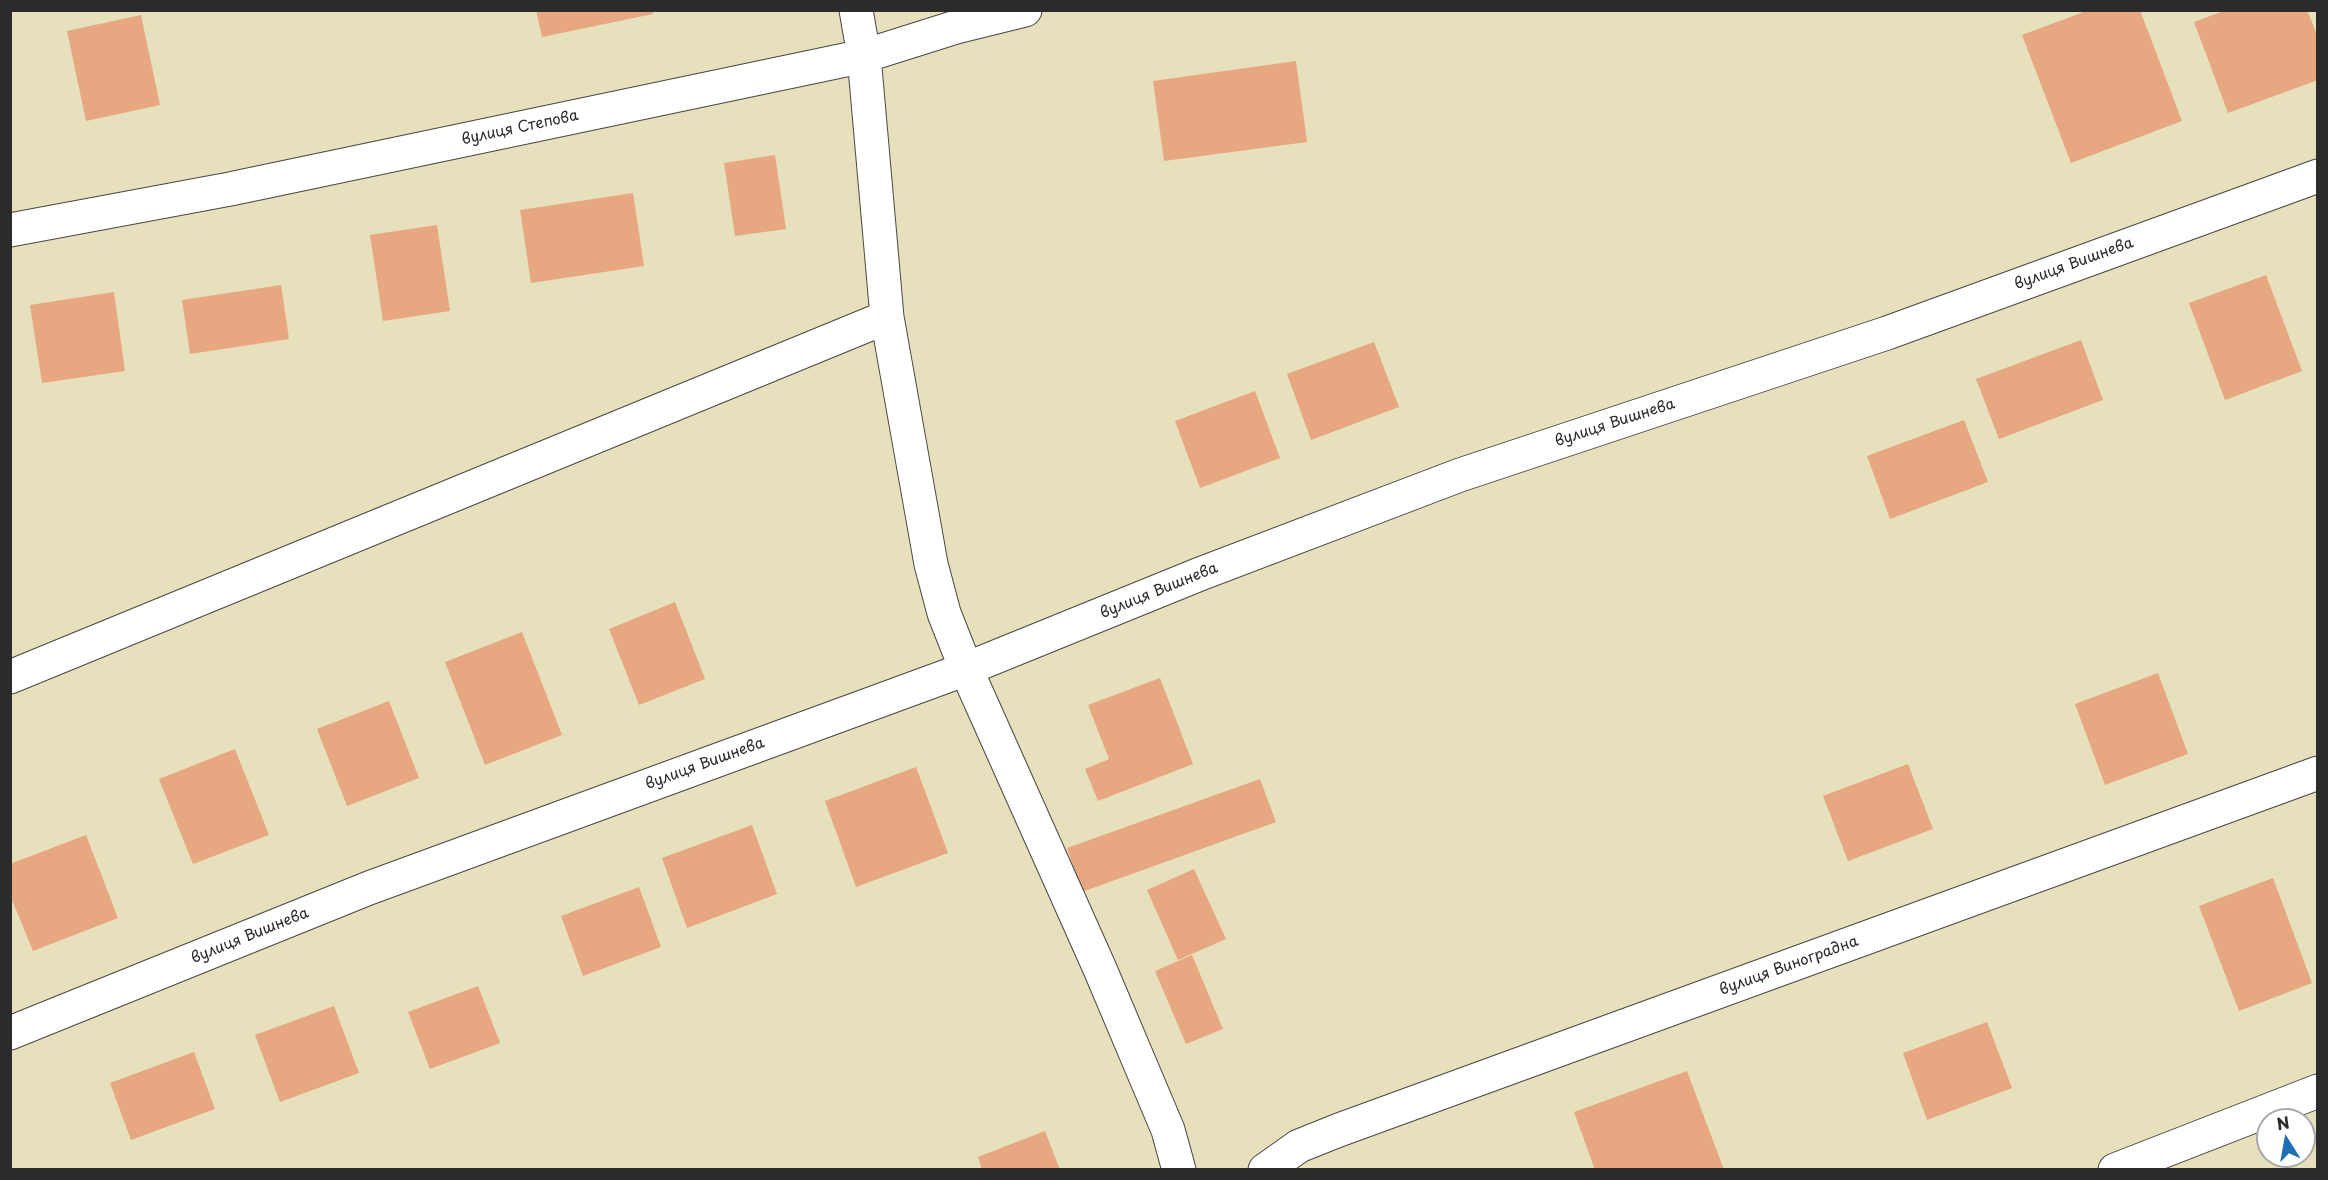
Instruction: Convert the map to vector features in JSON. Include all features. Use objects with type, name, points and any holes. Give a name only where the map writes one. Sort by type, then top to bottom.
[{"type":"street","points":[[856,10],[864,56],[887,317],[931,564],[944,614],[966,669],[1109,990],[1168,1130],[1179,1170]]},
{"type":"street","name":"вулиця Степова","points":[[10,230],[230,189],[864,56],[956,27],[1025,10]]},
{"type":"street","name":"вулиця Вишнева","points":[[10,1033],[369,888],[966,669],[1200,574],[1460,475],[1887,333],[2318,176]]},
{"type":"street","points":[[10,677],[887,317]]},
{"type":"street","name":"вулиця Виноградна","points":[[1265,1170],[1299,1146],[1339,1130],[2318,773]]},
{"type":"street","points":[[2115,1170],[2318,1091]]},
{"type":"building","points":[[536,10],[652,10],[653,14],[542,37]]},
{"type":"building","points":[[2089,10],[2140,10],[2182,121],[2071,163],[2022,35]]},
{"type":"building","points":[[2226,10],[2307,10],[2318,37],[2318,80],[2228,113],[2194,22]]},
{"type":"building","points":[[141,15],[160,105],[86,121],[67,31]]},
{"type":"building","points":[[1296,61],[1307,142],[1164,161],[1153,81]]},
{"type":"building","points":[[775,155],[786,229],[735,236],[724,163]]},
{"type":"building","points":[[633,193],[644,266],[531,283],[520,210]]},
{"type":"building","points":[[437,225],[450,311],[383,321],[370,235]]},
{"type":"building","points":[[2266,275],[2302,371],[2225,400],[2189,303]]},
{"type":"building","points":[[281,285],[289,339],[190,354],[182,300]]},
{"type":"building","points":[[114,292],[125,371],[42,383],[30,305]]},
{"type":"building","points":[[2081,340],[2103,400],[1999,439],[1976,379]]},
{"type":"building","points":[[1374,342],[1399,407],[1311,440],[1287,374]]},
{"type":"building","points":[[1255,391],[1280,458],[1200,488],[1175,421]]},
{"type":"building","points":[[1964,420],[1988,482],[1890,519],[1867,456]]},
{"type":"building","points":[[675,602],[705,679],[639,705],[609,629]]},
{"type":"building","points":[[522,632],[562,735],[485,765],[445,662]]},
{"type":"building","points":[[2158,673],[2188,754],[2105,785],[2075,704]]},
{"type":"building","points":[[1160,678],[1193,764],[1098,801],[1085,769],[1109,759],[1088,705]]},
{"type":"building","points":[[389,701],[419,778],[347,806],[317,729]]},
{"type":"building","points":[[235,749],[269,835],[193,864],[159,779]]},
{"type":"building","points":[[1908,764],[1933,829],[1848,861],[1823,796]]},
{"type":"building","points":[[916,767],[948,853],[856,887],[825,801]]},
{"type":"building","points":[[1260,779],[1276,822],[1082,892],[1067,848]]},
{"type":"building","points":[[752,825],[777,894],[687,928],[662,858]]},
{"type":"building","points":[[86,835],[118,918],[33,951],[10,895],[10,864]]},
{"type":"building","points":[[1194,869],[1226,939],[1178,960],[1147,890]]},
{"type":"building","points":[[2273,878],[2312,983],[2239,1011],[2199,906]]},
{"type":"building","points":[[639,887],[661,947],[583,976],[561,916]]},
{"type":"building","points":[[1192,955],[1223,1029],[1186,1044],[1155,971]]},
{"type":"building","points":[[478,986],[500,1043],[430,1069],[408,1012]]},
{"type":"building","points":[[334,1006],[359,1073],[280,1102],[255,1035]]},
{"type":"building","points":[[1987,1022],[2012,1088],[1927,1120],[1903,1053]]},
{"type":"building","points":[[194,1052],[215,1109],[131,1140],[110,1083]]},
{"type":"building","points":[[1687,1071],[1724,1170],[1595,1170],[1574,1112]]},
{"type":"building","points":[[1045,1131],[1060,1170],[982,1170],[978,1157]]}]
